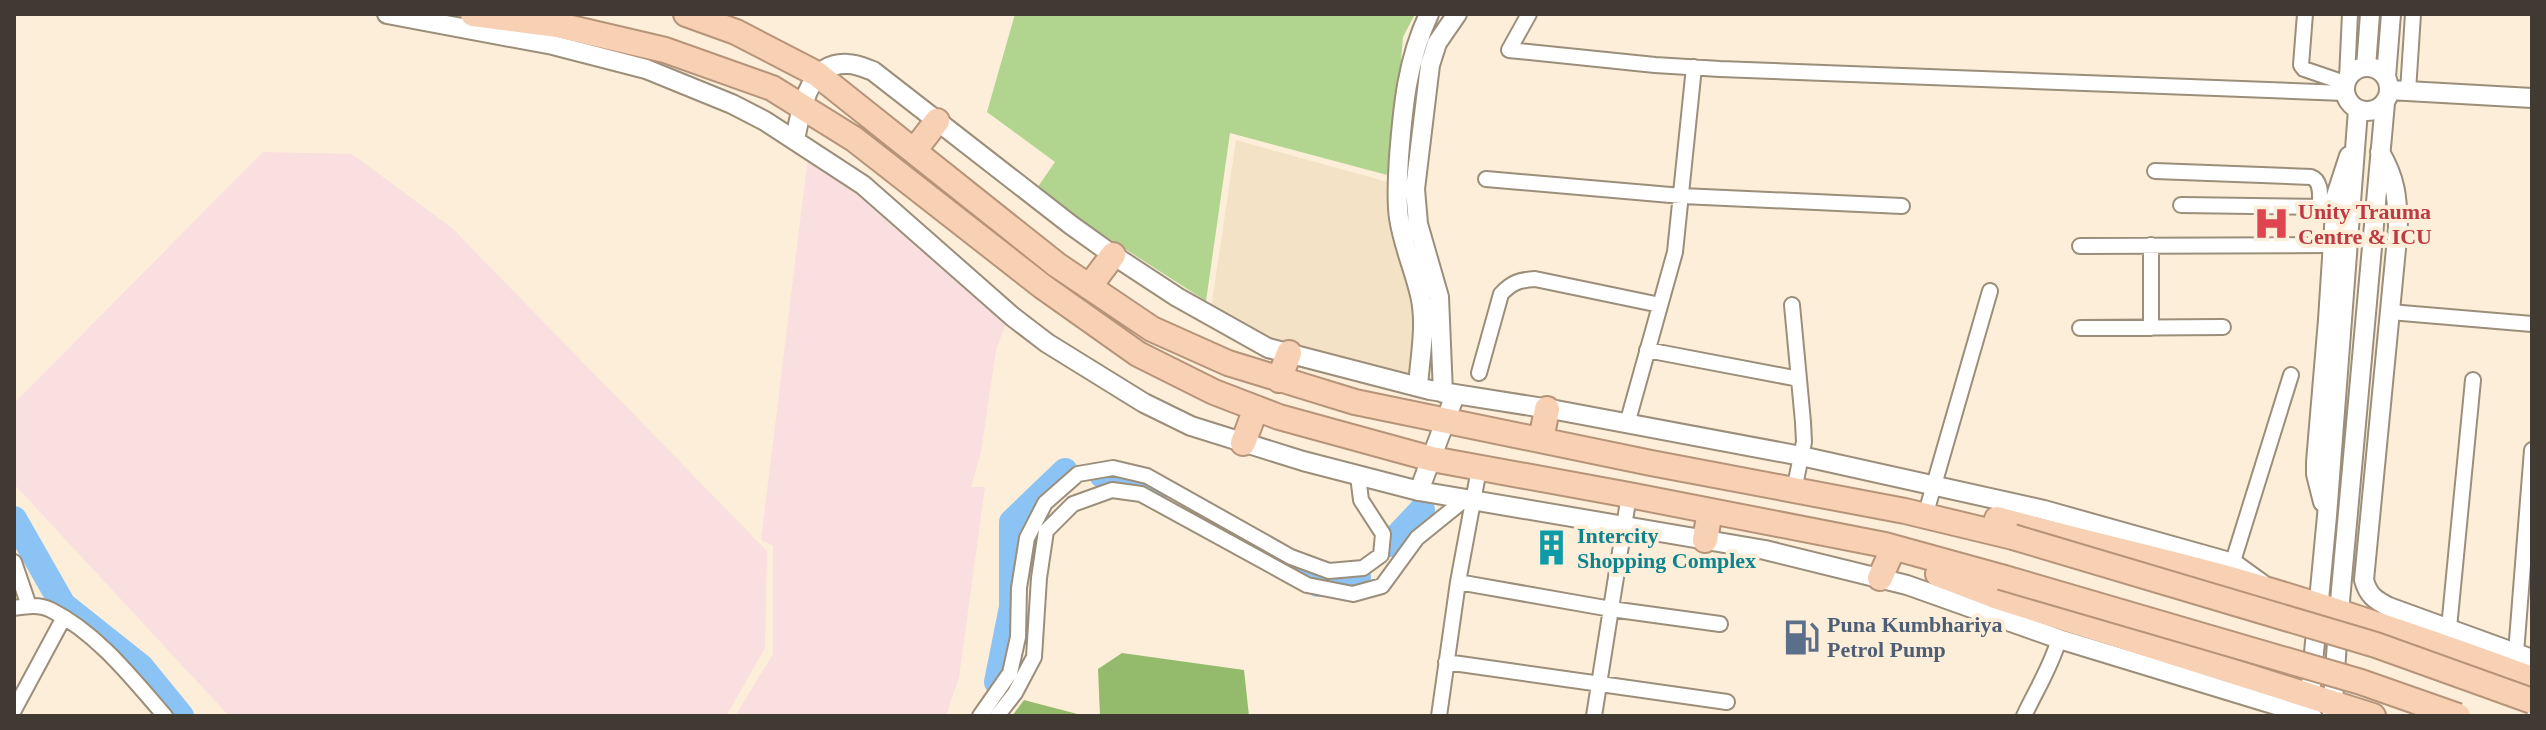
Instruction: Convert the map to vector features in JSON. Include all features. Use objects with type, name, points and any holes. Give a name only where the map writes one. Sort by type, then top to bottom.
[{"type":"highway","points":[[473,14],[558,25],[665,50],[772,88],[854,139],[1042,286],[1138,354],[1214,392],[1279,417],[1432,459],[1629,495],[1888,548],[2001,577],[2361,682],[2458,716]]},
{"type":"highway","points":[[686,14],[736,32],[817,74],[1057,265],[1152,329],[1228,363],[1355,402],[1445,422],[1925,516],[2013,537],[2376,645],[2532,701]]},
{"type":"highway","points":[[914,151],[937,121]]},
{"type":"highway","points":[[1089,287],[1113,255]]},
{"type":"highway","points":[[1279,380],[1289,353]]},
{"type":"highway","points":[[1243,443],[1256,408]]},
{"type":"highway","points":[[1541,440],[1547,409]]},
{"type":"highway","points":[[1705,540],[1710,511]]},
{"type":"highway","points":[[1988,531],[1994,518],[2230,571],[2275,593],[2421,639],[2532,679]]},
{"type":"highway","points":[[1880,578],[1888,548]]},
{"type":"highway","points":[[1888,548],[1906,561],[1998,597],[2317,710],[2373,716]]},
{"type":"street","points":[[387,14],[553,45],[646,69],[732,104],[765,121],[863,185],[1013,317],[1047,343],[1144,403],[1191,426],[1419,491],[1765,550],[1880,578],[2059,639],[2317,710],[2380,152],[2392,90],[2413,14]]},
{"type":"street","points":[[1418,386],[1423,331],[1421,297],[1403,241],[1397,188],[1405,95],[1416,41],[1429,14]]},
{"type":"street","points":[[1419,491],[1445,422],[1449,394],[1439,297],[1418,224],[1415,189],[1430,65],[1437,43],[1457,14]]},
{"type":"street","points":[[1529,14],[1509,50],[1694,67],[2345,85]]},
{"type":"street","points":[[2305,14],[2301,65],[2304,69],[2345,85]]},
{"type":"street","points":[[2350,14],[2345,85],[2351,106],[2373,111],[2392,90],[2391,14]]},
{"type":"street","points":[[2366,67],[2370,14]]},
{"type":"street","points":[[795,140],[802,105],[817,74],[836,64],[850,64],[873,71],[1113,255],[1177,297],[1268,348],[1449,394],[1801,456],[2044,510],[2230,571],[2291,375]]},
{"type":"street","points":[[1627,424],[1675,252],[1694,67]]},
{"type":"street","points":[[2345,85],[2358,68],[2366,67],[2380,71],[2392,90]]},
{"type":"street","points":[[2392,90],[2532,98]]},
{"type":"street","points":[[2328,609],[2327,516],[2358,110]]},
{"type":"street","points":[[2328,207],[2358,134]]},
{"type":"street","points":[[2380,152],[2392,173],[2397,191],[2398,228],[2364,580],[2367,590],[2375,599],[2389,607],[2524,656],[2532,450]]},
{"type":"street","points":[[2155,171],[2311,177],[2319,184],[2328,207],[2334,245],[2316,462],[2327,516]]},
{"type":"street","points":[[1486,179],[1682,196],[1902,206]]},
{"type":"street","points":[[2181,205],[2328,207]]},
{"type":"street","points":[[2151,245],[2151,328]]},
{"type":"street","points":[[2080,246],[2334,245]]},
{"type":"street","points":[[1479,373],[1501,294],[1518,280],[1535,279],[1660,305]]},
{"type":"street","points":[[1925,516],[1990,291]]},
{"type":"street","points":[[1792,305],[1803,422],[1801,456],[1794,490]]},
{"type":"street","points":[[2390,312],[2532,324]]},
{"type":"street","points":[[2080,328],[2223,327]]},
{"type":"street","points":[[1647,350],[1799,379]]},
{"type":"street","points":[[2421,639],[2439,636],[2449,628],[2473,380]]},
{"type":"street","points":[[980,716],[1010,673],[1018,637],[1019,588],[1027,538],[1045,503],[1078,474],[1113,468],[1147,476],[1291,557],[1329,571],[1363,568],[1381,555],[1383,534],[1361,500],[1358,476]]},
{"type":"street","points":[[1439,716],[1468,500],[1479,469]]},
{"type":"street","points":[[997,716],[1015,693],[1034,657],[1039,578],[1046,531],[1073,504],[1112,490],[1141,494],[1307,585],[1353,594],[1382,586],[1417,538],[1468,500]]},
{"type":"street","points":[[1594,716],[1629,495]]},
{"type":"street","points":[[14,562],[22,607],[50,609],[93,640],[165,716]]},
{"type":"street","points":[[1458,582],[1611,609],[1720,624]]},
{"type":"street","points":[[14,710],[63,619]]},
{"type":"street","points":[[2024,716],[2051,666],[2059,639]]},
{"type":"street","points":[[1446,662],[1727,702]]},
{"type":"shaded area","points":[[1236,140],[1388,182],[1397,231],[1416,299],[1414,380],[1270,344],[1211,309]]},
{"type":"shaded area","points":[[263,152],[352,154],[452,228],[767,551],[765,648],[726,716],[229,716],[14,484],[14,403]]},
{"type":"shaded area","points":[[808,157],[857,188],[1008,318],[996,350],[981,452],[971,487],[985,487],[959,677],[946,716],[735,716],[773,654],[773,546],[761,540]]},
{"type":"green space","points":[[1015,14],[1415,14],[1403,37],[1391,176],[1230,133],[1206,301],[1035,191],[1055,162],[987,112]]},
{"type":"green space","points":[[1122,653],[1244,670],[1249,716],[1100,716],[1098,669]]},
{"type":"green space","points":[[1024,700],[1085,716],[1012,716]]},
{"type":"waterway","points":[[997,682],[1012,607],[1012,522],[1065,471]]},
{"type":"waterway","points":[[1102,475],[1144,480],[1158,488]]},
{"type":"waterway","points":[[1390,544],[1422,510]]},
{"type":"waterway","points":[[14,519],[63,605],[141,667],[181,716]]},
{"type":"waterway","points":[[1223,526],[1318,584],[1358,577]]},
{"type":"place","name":"Unity Trauma Centre & ICU","points":[[2272,224]]},
{"type":"place","name":"Intercity Shopping Complex","points":[[1551,548]]},
{"type":"place","name":"Puna Kumbhariya Petrol Pump","points":[[1801,637]]}]
